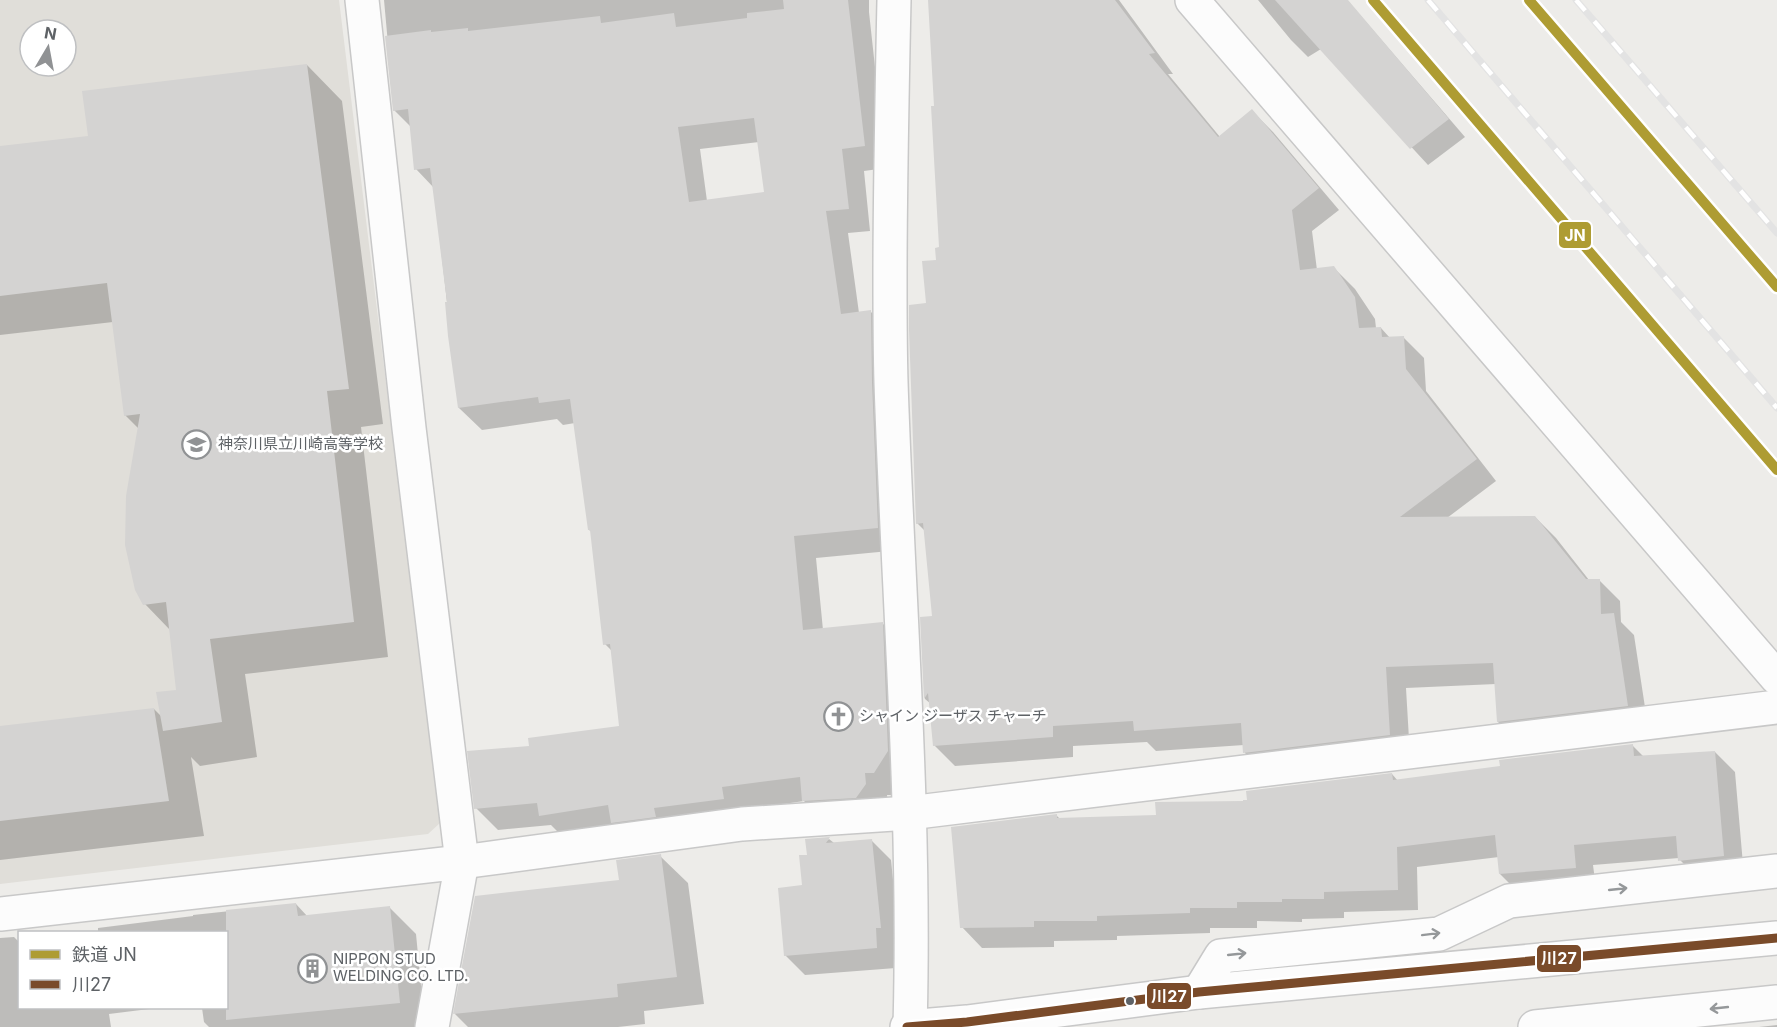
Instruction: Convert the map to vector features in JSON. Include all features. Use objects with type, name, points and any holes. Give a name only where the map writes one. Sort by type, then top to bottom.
[{"type":"street","points":[[362,0],[409,428],[462,862],[432,1027]]},
{"type":"street","points":[[894,0],[890,160],[891,378],[909,813],[912,964],[909,1027],[1199,993],[1777,938]]},
{"type":"street","points":[[1192,0],[1777,678]]},
{"type":"street","points":[[0,914],[462,862],[742,824],[909,813],[1777,707]]},
{"type":"street","points":[[1199,993],[1221,956],[1439,934],[1509,901],[1777,871]]},
{"type":"street","points":[[1535,1027],[1777,1002]]},
{"type":"shaded area","name":"神奈川県立川崎高等学校","points":[[0,0],[339,0],[440,823],[428,834],[0,884]]},
{"type":"building","points":[[783,0],[848,0],[865,146],[842,149],[849,209],[826,211],[841,314],[871,310],[878,528],[794,536],[803,630],[883,622],[888,751],[874,773],[865,773],[866,784],[856,798],[802,801],[800,777],[722,787],[724,799],[654,808],[656,817],[611,823],[608,805],[539,816],[537,803],[474,809],[467,751],[529,746],[528,738],[619,726],[610,644],[603,645],[590,530],[588,530],[570,399],[539,403],[538,397],[458,408],[430,168],[414,170],[408,109],[393,111],[385,36],[431,30],[431,32],[468,28],[468,31],[600,16],[601,23],[674,13],[676,27],[747,18],[747,13],[784,9]],"holes":[[[754,118],[764,192],[689,202],[678,127]]]},
{"type":"building","points":[[928,0],[1115,0],[1155,53],[1149,54],[1218,137],[1252,109],[1319,188],[1292,210],[1300,270],[1334,266],[1355,297],[1359,328],[1381,327],[1382,337],[1404,336],[1406,369],[1477,459],[1400,517],[1535,516],[1586,579],[1600,579],[1601,614],[1614,613],[1628,706],[1497,722],[1493,663],[1386,667],[1390,735],[1243,753],[1241,723],[1134,731],[1133,721],[1053,726],[1053,737],[933,746],[928,693],[924,699],[920,617],[932,616],[923,523],[916,524],[909,330],[909,305],[926,303],[922,261],[936,260],[935,248],[939,247]]},
{"type":"building","points":[[1275,0],[1348,0],[1449,119],[1410,149]]},
{"type":"building","points":[[307,64],[349,389],[327,391],[354,622],[210,639],[222,722],[163,731],[156,692],[176,690],[166,602],[143,605],[135,590],[125,545],[126,496],[140,414],[124,416],[107,283],[0,296],[0,146],[88,136],[82,91]]},
{"type":"building","points":[[154,708],[169,801],[0,821],[0,726]]},
{"type":"building","points":[[1633,744],[1634,756],[1715,751],[1724,856],[1678,861],[1676,836],[1574,845],[1576,868],[1499,874],[1495,835],[1397,847],[1398,890],[1324,892],[1324,899],[1237,902],[1237,908],[1190,908],[1190,913],[1097,916],[1097,921],[1034,921],[1034,927],[960,928],[951,827],[1057,814],[1057,818],[1156,815],[1155,802],[1243,801],[1247,800],[1246,791],[1392,773],[1393,780],[1500,766],[1499,760]]},
{"type":"building","points":[[830,837],[826,843],[872,839],[881,928],[876,928],[877,948],[784,956],[778,888],[802,885],[799,855],[807,855],[805,839]]},
{"type":"building","points":[[661,854],[677,977],[617,984],[618,997],[453,1014],[475,896],[619,880],[616,860]]},
{"type":"building","name":"NIPPON STUD WELDING CO. LTD.","points":[[296,903],[298,916],[390,906],[400,1003],[226,1020],[228,931],[226,931],[226,910]]},
{"type":"railway","points":[[1428,0],[1777,408]]},
{"type":"railway","points":[[1576,0],[1777,233]]},
{"type":"rail line","name":"JN","points":[[1373,0],[1777,470]]},
{"type":"rail line","name":"JN","points":[[1529,0],[1777,287]]},
{"type":"transit line","name":"川27","points":[[907,1027],[967,1022],[1199,992],[1777,938]]},
{"type":"place","name":"神奈川県立川崎高等学校","points":[[197,444]]},
{"type":"place","name":"シャイン ジーザス チャーチ","points":[[838,716]]},
{"type":"place","name":"NIPPON STUD WELDING CO. LTD.","points":[[312,968]]}]
